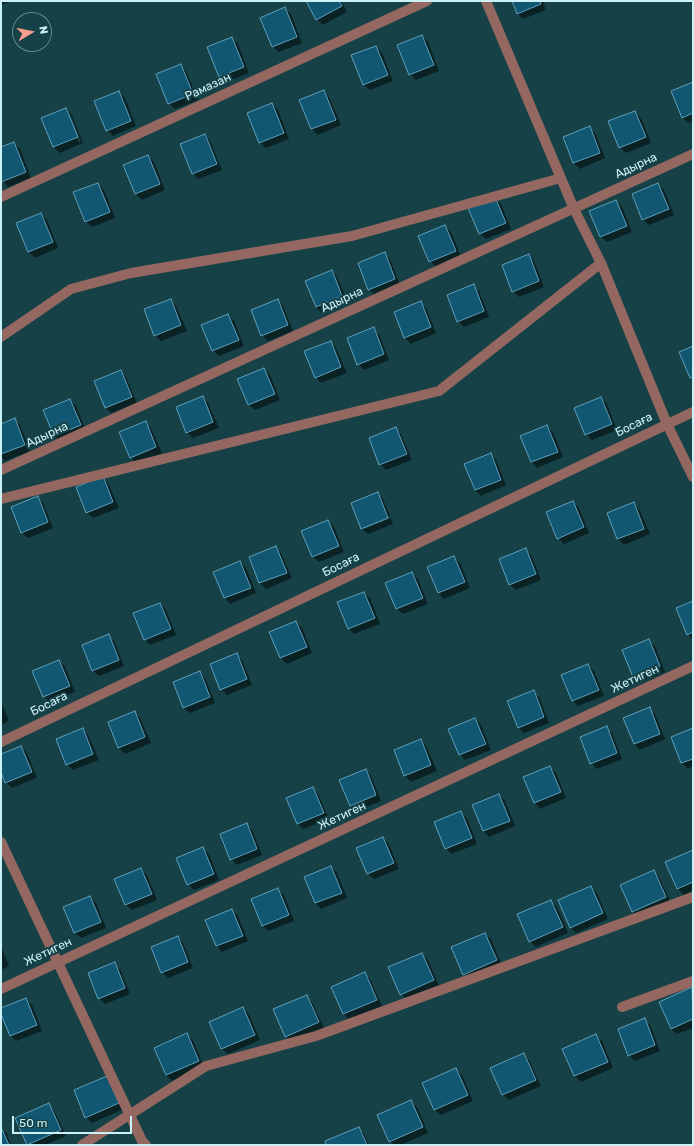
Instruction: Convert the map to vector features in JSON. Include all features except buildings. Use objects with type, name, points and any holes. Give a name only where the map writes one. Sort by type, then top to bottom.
[{"type":"street","name":"Рамазан","points":[[1,197],[427,1]]},
{"type":"street","points":[[486,1],[574,209],[601,263],[667,424],[693,477]]},
{"type":"street","name":"Адырна","points":[[1,470],[693,154]]},
{"type":"street","points":[[1,337],[71,289],[131,273],[352,236],[561,178]]},
{"type":"street","points":[[1,499],[439,391],[601,263]]},
{"type":"street","name":"Босаға","points":[[1,742],[693,412]]},
{"type":"street","name":"Жетиген","points":[[1,988],[693,666]]},
{"type":"street","points":[[1,842],[129,1115],[142,1142],[146,1145]]},
{"type":"street","points":[[82,1145],[206,1066],[316,1036],[693,897]]},
{"type":"street","points":[[622,1007],[693,981]]}]
